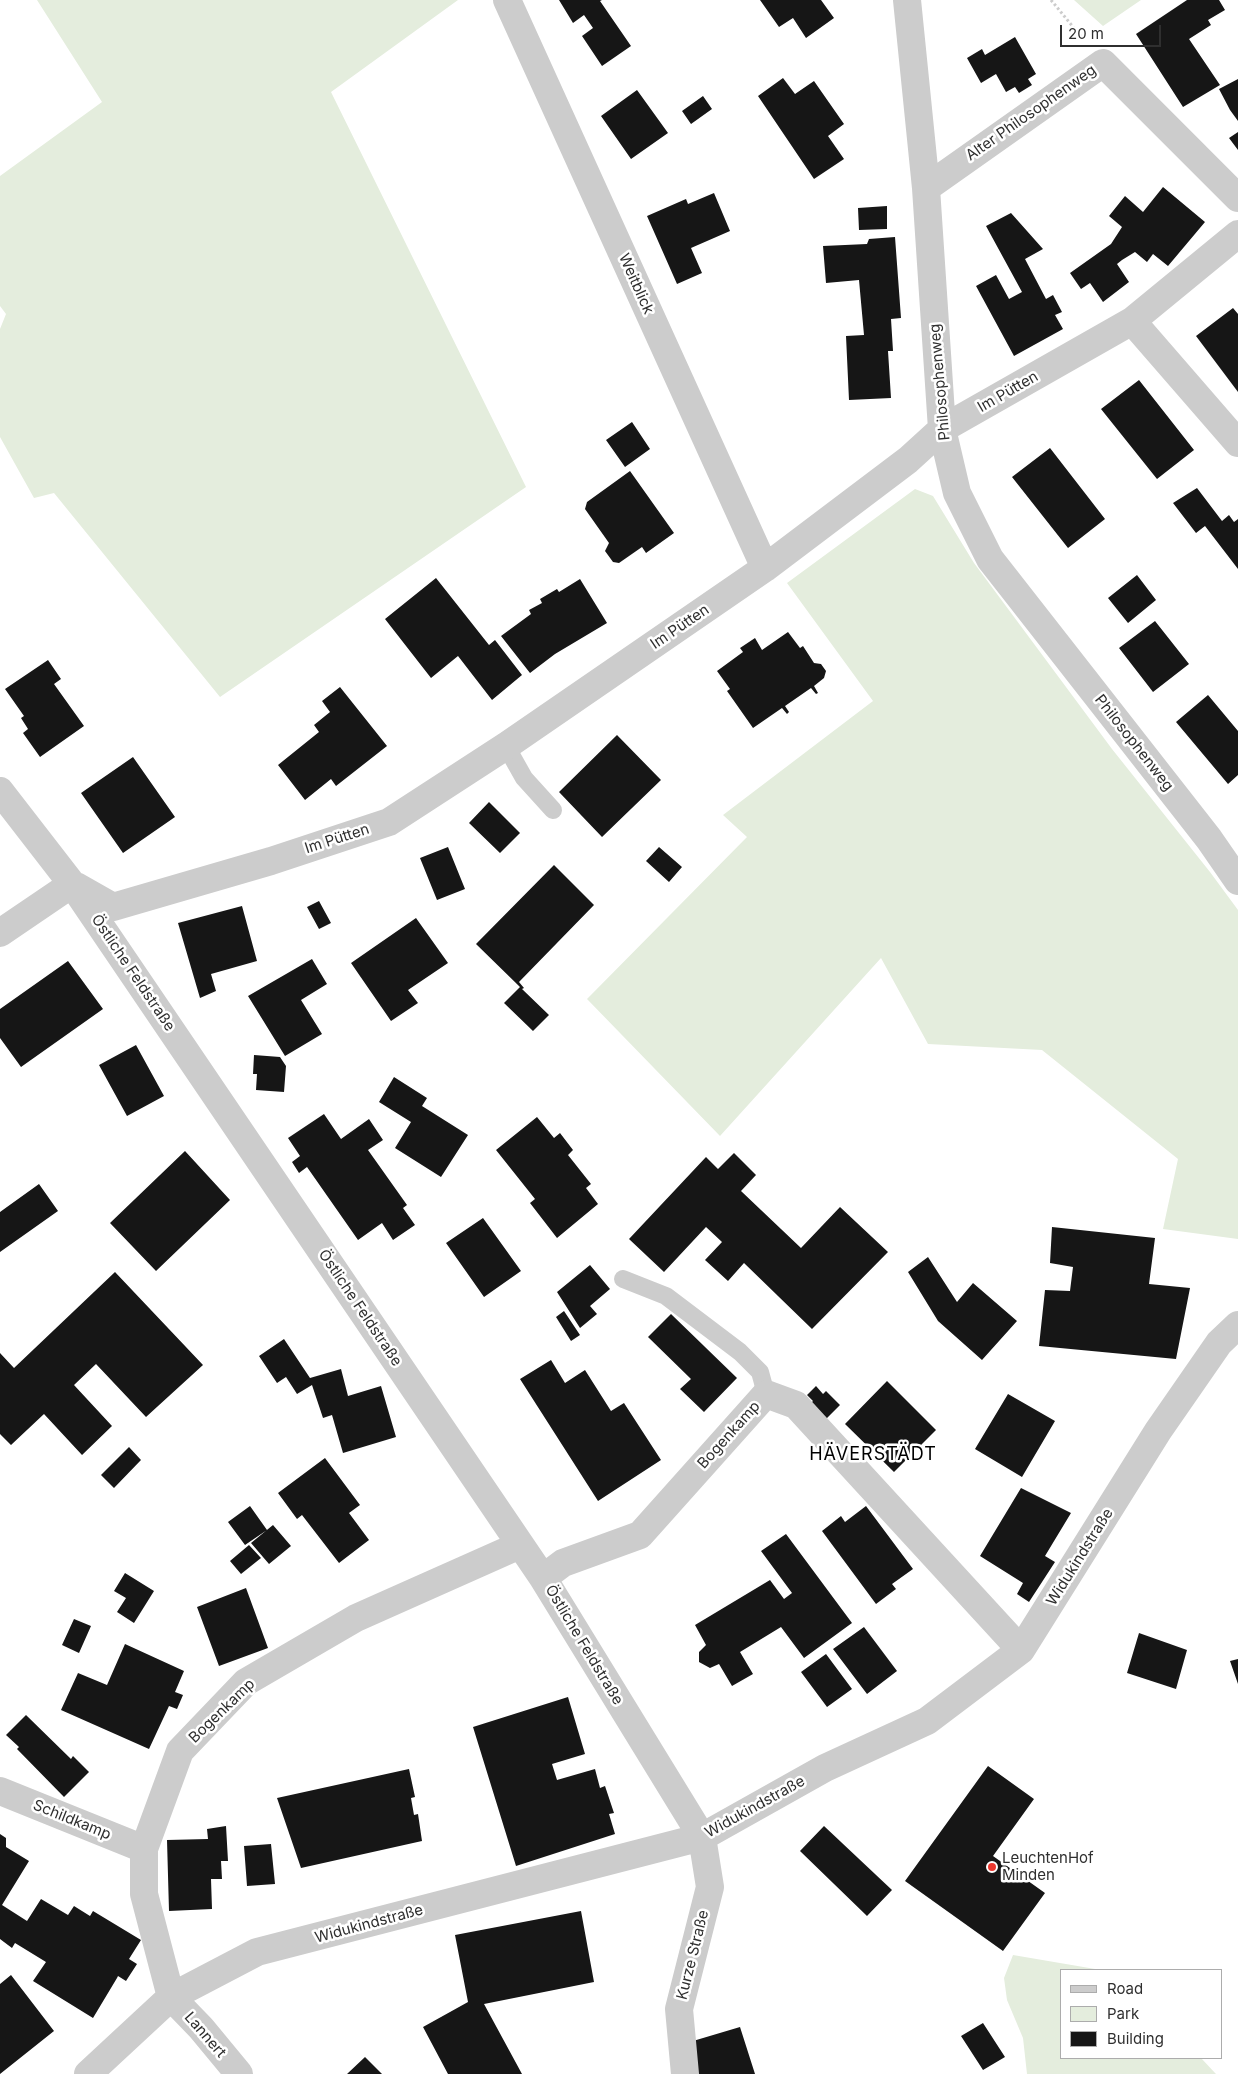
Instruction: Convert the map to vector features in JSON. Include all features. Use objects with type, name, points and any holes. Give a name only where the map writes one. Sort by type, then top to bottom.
[{"type":"street","name":"Weitblick","points":[[507,0],[765,568]]},
{"type":"street","name":"Philosophenweg","points":[[907,0],[926,188],[942,429],[957,494],[990,559],[1209,839],[1238,881]]},
{"type":"street","name":"Alter Philosophenweg","points":[[926,188],[1103,63],[1238,198]]},
{"type":"street","name":"Im Pütten","points":[[72,884],[114,907],[271,861],[389,822],[506,746],[765,568],[908,460],[942,429],[1132,321],[1238,234]]},
{"type":"street","points":[[1132,321],[1238,443]]},
{"type":"street","name":"Östliche Feldstraße","points":[[0,791],[72,884],[543,1578],[702,1837]]},
{"type":"street","points":[[0,933],[72,884]]},
{"type":"street","name":"Widukindstraße","points":[[88,2074],[171,1997],[257,1952],[702,1837],[824,1768],[927,1721],[1021,1650],[1158,1431],[1219,1343],[1238,1325]]},
{"type":"street","name":"Bogenkamp","points":[[543,1578],[563,1564],[640,1535],[766,1394],[796,1405],[1021,1650]]},
{"type":"street","name":"Bogenkamp","points":[[171,1997],[144,1894],[144,1849],[180,1751],[246,1682],[356,1618],[520,1545]]},
{"type":"street","name":"Schildkamp","points":[[0,1792],[144,1849]]},
{"type":"street","name":"Kurze Straße","points":[[685,2074],[679,2009],[710,1887],[702,1837]]},
{"type":"street","name":"Lannert","points":[[171,1997],[202,2028],[239,2074]]},
{"type":"lane","points":[[506,746],[524,778],[553,810]]},
{"type":"lane","points":[[623,1279],[666,1296],[740,1352],[760,1372],[766,1394]]},
{"type":"path","points":[[1051,0],[1103,63]]},
{"type":"green space","points":[[37,0],[458,0],[331,92],[526,487],[220,697],[54,493],[34,498],[0,437],[0,329],[6,314],[0,306],[0,176],[102,102]]},
{"type":"green space","points":[[1074,0],[1141,0],[1103,26]]},
{"type":"green space","points":[[915,489],[933,496],[974,563],[1112,749],[1238,910],[1238,1239],[1163,1229],[1178,1159],[1042,1050],[928,1044],[881,958],[720,1136],[587,999],[747,837],[723,815],[873,701],[787,583]]},
{"type":"green space","points":[[1013,1955],[1095,1969],[1060,1969],[1060,2059],[1202,2059],[1216,2074],[1027,2074],[1023,2038],[1007,2000],[1004,1978]]},
{"type":"building","points":[[559,0],[602,0],[600,1],[631,46],[602,66],[582,36],[593,28],[584,15],[573,23]]},
{"type":"building","points":[[760,0],[821,0],[834,18],[806,38],[793,18],[779,27]]},
{"type":"building","points":[[1187,0],[1219,0],[1225,10],[1208,20],[1211,25],[1189,39],[1220,85],[1183,107],[1136,34]]},
{"type":"building","points":[[1015,37],[1036,74],[1028,79],[1032,85],[1019,93],[1015,87],[1006,92],[996,74],[981,83],[967,58],[982,49],[985,55]]},
{"type":"building","points":[[783,78],[795,94],[814,81],[844,124],[828,136],[844,159],[814,179],[758,96]]},
{"type":"building","points":[[1238,79],[1238,121],[1219,89]]},
{"type":"building","points":[[637,90],[668,133],[631,159],[601,116]]},
{"type":"building","points":[[703,96],[712,109],[691,124],[682,111]]},
{"type":"building","points":[[1238,132],[1238,150],[1229,138]]},
{"type":"building","points":[[1163,187],[1205,222],[1168,266],[1153,254],[1147,262],[1135,252],[1122,260],[1117,264],[1129,282],[1103,302],[1090,283],[1081,289],[1070,273],[1111,244],[1122,227],[1109,216],[1125,196],[1143,212]]},
{"type":"building","points":[[714,193],[730,231],[691,248],[702,273],[677,284],[647,216],[686,199],[688,204]]},
{"type":"building","points":[[887,206],[887,229],[859,230],[858,208]]},
{"type":"building","points":[[1011,213],[1043,249],[1025,259],[1046,299],[1053,295],[1062,312],[1055,315],[1063,329],[1014,356],[976,286],[996,275],[1009,299],[1022,292],[986,226]]},
{"type":"building","points":[[895,237],[901,318],[891,319],[893,351],[888,351],[891,398],[849,400],[846,336],[864,335],[859,280],[826,283],[823,246],[867,244],[869,239]]},
{"type":"building","points":[[1233,308],[1238,314],[1238,392],[1196,336]]},
{"type":"building","points":[[1139,380],[1194,450],[1157,479],[1101,409]]},
{"type":"building","points":[[632,422],[650,449],[625,467],[606,440]]},
{"type":"building","points":[[1050,448],[1105,519],[1068,548],[1012,477]]},
{"type":"building","points":[[630,471],[674,533],[646,553],[642,547],[619,563],[613,562],[605,551],[609,543],[585,509],[587,502]]},
{"type":"building","points":[[1197,488],[1222,521],[1229,515],[1234,522],[1238,519],[1238,569],[1205,526],[1196,533],[1173,503]]},
{"type":"building","points":[[1137,575],[1156,600],[1128,623],[1108,598]]},
{"type":"building","points":[[436,578],[489,645],[495,640],[522,675],[492,700],[458,656],[431,678],[385,619]]},
{"type":"building","points":[[580,579],[607,623],[555,654],[530,673],[501,636],[531,614],[529,610],[542,603],[540,599],[557,589],[559,592]]},
{"type":"building","points":[[1155,621],[1189,664],[1153,692],[1119,648]]},
{"type":"building","points":[[788,632],[800,648],[803,646],[814,663],[821,664],[826,671],[824,678],[814,686],[818,693],[816,694],[811,688],[785,706],[789,712],[787,714],[782,708],[753,728],[727,691],[730,689],[717,671],[743,652],[740,648],[755,638],[762,650]]},
{"type":"building","points":[[48,660],[61,679],[54,684],[84,726],[40,757],[23,733],[28,729],[21,718],[24,716],[5,689]]},
{"type":"building","points":[[340,687],[387,746],[336,786],[331,779],[305,800],[278,765],[319,732],[314,725],[330,712],[322,701]]},
{"type":"building","points":[[1208,695],[1238,731],[1238,775],[1228,784],[1176,722]]},
{"type":"building","points":[[617,735],[661,780],[602,837],[559,792]]},
{"type":"building","points":[[133,757],[175,817],[123,853],[81,793]]},
{"type":"building","points":[[489,802],[520,833],[500,853],[469,823]]},
{"type":"building","points":[[448,847],[465,889],[437,900],[420,858]]},
{"type":"building","points":[[659,847],[682,867],[669,882],[646,861]]},
{"type":"building","points":[[554,865],[594,905],[519,982],[524,988],[522,989],[549,1015],[533,1031],[504,1003],[520,987],[476,944]]},
{"type":"building","points":[[319,901],[331,923],[319,929],[307,907]]},
{"type":"building","points":[[242,906],[257,961],[211,974],[216,991],[200,998],[178,923]]},
{"type":"building","points":[[416,918],[448,963],[408,990],[418,1003],[391,1021],[351,963]]},
{"type":"building","points":[[312,959],[327,984],[301,1000],[322,1034],[285,1056],[248,996]]},
{"type":"building","points":[[68,961],[103,1009],[21,1067],[0,1038],[0,1009]]},
{"type":"building","points":[[136,1045],[164,1096],[127,1116],[99,1065]]},
{"type":"building","points":[[254,1055],[280,1057],[286,1066],[284,1092],[256,1090],[257,1074],[253,1074]]},
{"type":"building","points":[[394,1077],[427,1098],[422,1106],[468,1135],[441,1177],[395,1148],[411,1122],[379,1102]]},
{"type":"building","points":[[324,1114],[341,1139],[369,1119],[383,1140],[368,1150],[407,1205],[403,1208],[415,1225],[393,1240],[382,1223],[358,1240],[307,1167],[299,1173],[292,1162],[300,1156],[288,1138]]},
{"type":"building","points":[[537,1117],[554,1138],[560,1133],[573,1150],[568,1155],[591,1184],[586,1188],[598,1204],[557,1238],[530,1203],[535,1199],[496,1150]]},
{"type":"building","points":[[185,1151],[230,1200],[156,1271],[110,1223]]},
{"type":"building","points":[[734,1153],[756,1175],[741,1191],[801,1248],[840,1207],[888,1252],[812,1329],[744,1263],[728,1281],[705,1260],[722,1242],[706,1227],[664,1272],[629,1239],[706,1157],[718,1169]]},
{"type":"building","points":[[39,1184],[58,1211],[0,1252],[0,1212]]},
{"type":"building","points":[[483,1218],[521,1271],[484,1297],[446,1243]]},
{"type":"building","points":[[1052,1227],[1155,1238],[1149,1284],[1190,1288],[1176,1359],[1039,1346],[1045,1290],[1070,1291],[1073,1267],[1050,1263]]},
{"type":"building","points":[[928,1257],[957,1302],[973,1283],[1017,1321],[982,1360],[938,1321],[908,1272]]},
{"type":"building","points":[[590,1265],[610,1289],[590,1306],[597,1314],[580,1328],[557,1292]]},
{"type":"building","points":[[115,1272],[203,1365],[146,1417],[96,1364],[74,1385],[112,1426],[82,1455],[44,1414],[11,1445],[0,1434],[0,1353],[14,1368]]},
{"type":"building","points":[[564,1311],[580,1335],[571,1341],[556,1317]]},
{"type":"building","points":[[671,1314],[737,1378],[704,1412],[680,1389],[691,1379],[648,1337]]},
{"type":"building","points":[[284,1339],[310,1378],[341,1369],[348,1396],[381,1386],[396,1437],[343,1453],[332,1415],[323,1418],[312,1385],[297,1394],[286,1377],[277,1383],[259,1356]]},
{"type":"building","points":[[551,1360],[565,1383],[585,1370],[611,1411],[624,1403],[661,1460],[598,1501],[520,1379]]},
{"type":"building","points":[[887,1381],[936,1430],[894,1472],[845,1424]]},
{"type":"building","points":[[816,1386],[823,1394],[826,1391],[840,1405],[825,1420],[810,1404],[813,1401],[807,1395]]},
{"type":"building","points":[[1008,1394],[1055,1421],[1022,1477],[975,1449]]},
{"type":"building","points":[[129,1447],[141,1460],[114,1488],[101,1475]]},
{"type":"building","points":[[325,1458],[360,1505],[349,1513],[369,1540],[339,1563],[302,1515],[297,1519],[278,1493]]},
{"type":"building","points":[[1021,1488],[1071,1513],[1045,1556],[1055,1562],[1029,1602],[1017,1594],[1023,1583],[980,1556]]},
{"type":"building","points":[[250,1506],[267,1530],[245,1545],[228,1522]]},
{"type":"building","points":[[866,1506],[913,1569],[892,1584],[896,1589],[876,1604],[822,1531],[841,1516],[845,1522]]},
{"type":"building","points":[[273,1525],[291,1546],[269,1564],[251,1543]]},
{"type":"building","points":[[786,1534],[852,1623],[804,1658],[781,1627],[740,1652],[753,1674],[732,1686],[719,1664],[710,1668],[699,1662],[699,1652],[706,1645],[695,1625],[770,1580],[784,1599],[792,1593],[761,1551]]},
{"type":"building","points":[[249,1545],[261,1558],[241,1574],[230,1561]]},
{"type":"building","points":[[125,1573],[154,1591],[134,1623],[117,1612],[126,1598],[114,1591]]},
{"type":"building","points":[[246,1588],[268,1648],[219,1666],[197,1607]]},
{"type":"building","points":[[74,1619],[91,1626],[79,1653],[62,1645]]},
{"type":"building","points":[[864,1627],[897,1671],[867,1694],[833,1649]]},
{"type":"building","points":[[1139,1633],[1187,1650],[1176,1689],[1127,1673]]},
{"type":"building","points":[[125,1644],[184,1671],[175,1692],[183,1695],[177,1709],[169,1706],[149,1749],[61,1710],[78,1673],[107,1685]]},
{"type":"building","points":[[826,1654],[852,1689],[827,1707],[801,1672]]},
{"type":"building","points":[[1238,1659],[1238,1684],[1230,1661]]},
{"type":"building","points":[[568,1697],[585,1754],[552,1764],[557,1780],[595,1769],[600,1788],[605,1786],[614,1813],[609,1814],[615,1834],[516,1866],[473,1727]]},
{"type":"building","points":[[26,1715],[71,1759],[73,1756],[89,1772],[64,1797],[17,1749],[19,1747],[6,1735]]},
{"type":"building","points":[[988,1766],[1034,1799],[993,1856],[1045,1893],[1003,1951],[905,1881]]},
{"type":"building","points":[[409,1769],[415,1797],[411,1798],[414,1815],[418,1814],[422,1841],[301,1868],[277,1798]]},
{"type":"building","points":[[226,1826],[228,1861],[221,1861],[222,1879],[211,1879],[212,1909],[169,1911],[167,1840],[208,1839],[207,1829]]},
{"type":"building","points":[[824,1826],[892,1890],[867,1916],[800,1851]]},
{"type":"building","points":[[0,1834],[6,1838],[6,1847],[29,1861],[2,1905],[27,1921],[41,1899],[68,1915],[74,1906],[90,1916],[93,1911],[141,1940],[129,1959],[137,1964],[126,1981],[118,1976],[93,2018],[33,1981],[46,1962],[15,1943],[12,1948],[0,1939]]},
{"type":"building","points":[[271,1844],[275,1884],[247,1886],[244,1846]]},
{"type":"building","points":[[581,1911],[594,1982],[484,2004],[522,2074],[448,2074],[423,2027],[468,2002],[455,1935]]},
{"type":"building","points":[[11,1975],[54,2031],[0,2074],[0,1984]]},
{"type":"building","points":[[983,2023],[1005,2057],[983,2070],[961,2036]]},
{"type":"building","points":[[740,2027],[755,2074],[697,2074],[693,2041]]},
{"type":"building","points":[[365,2057],[382,2074],[347,2074]]},
{"type":"place","name":"LeuchtenHof Minden","points":[[992,1867]]},
{"type":"district","name":"HÄVERSTÄDT","points":[[873,1455]]}]
